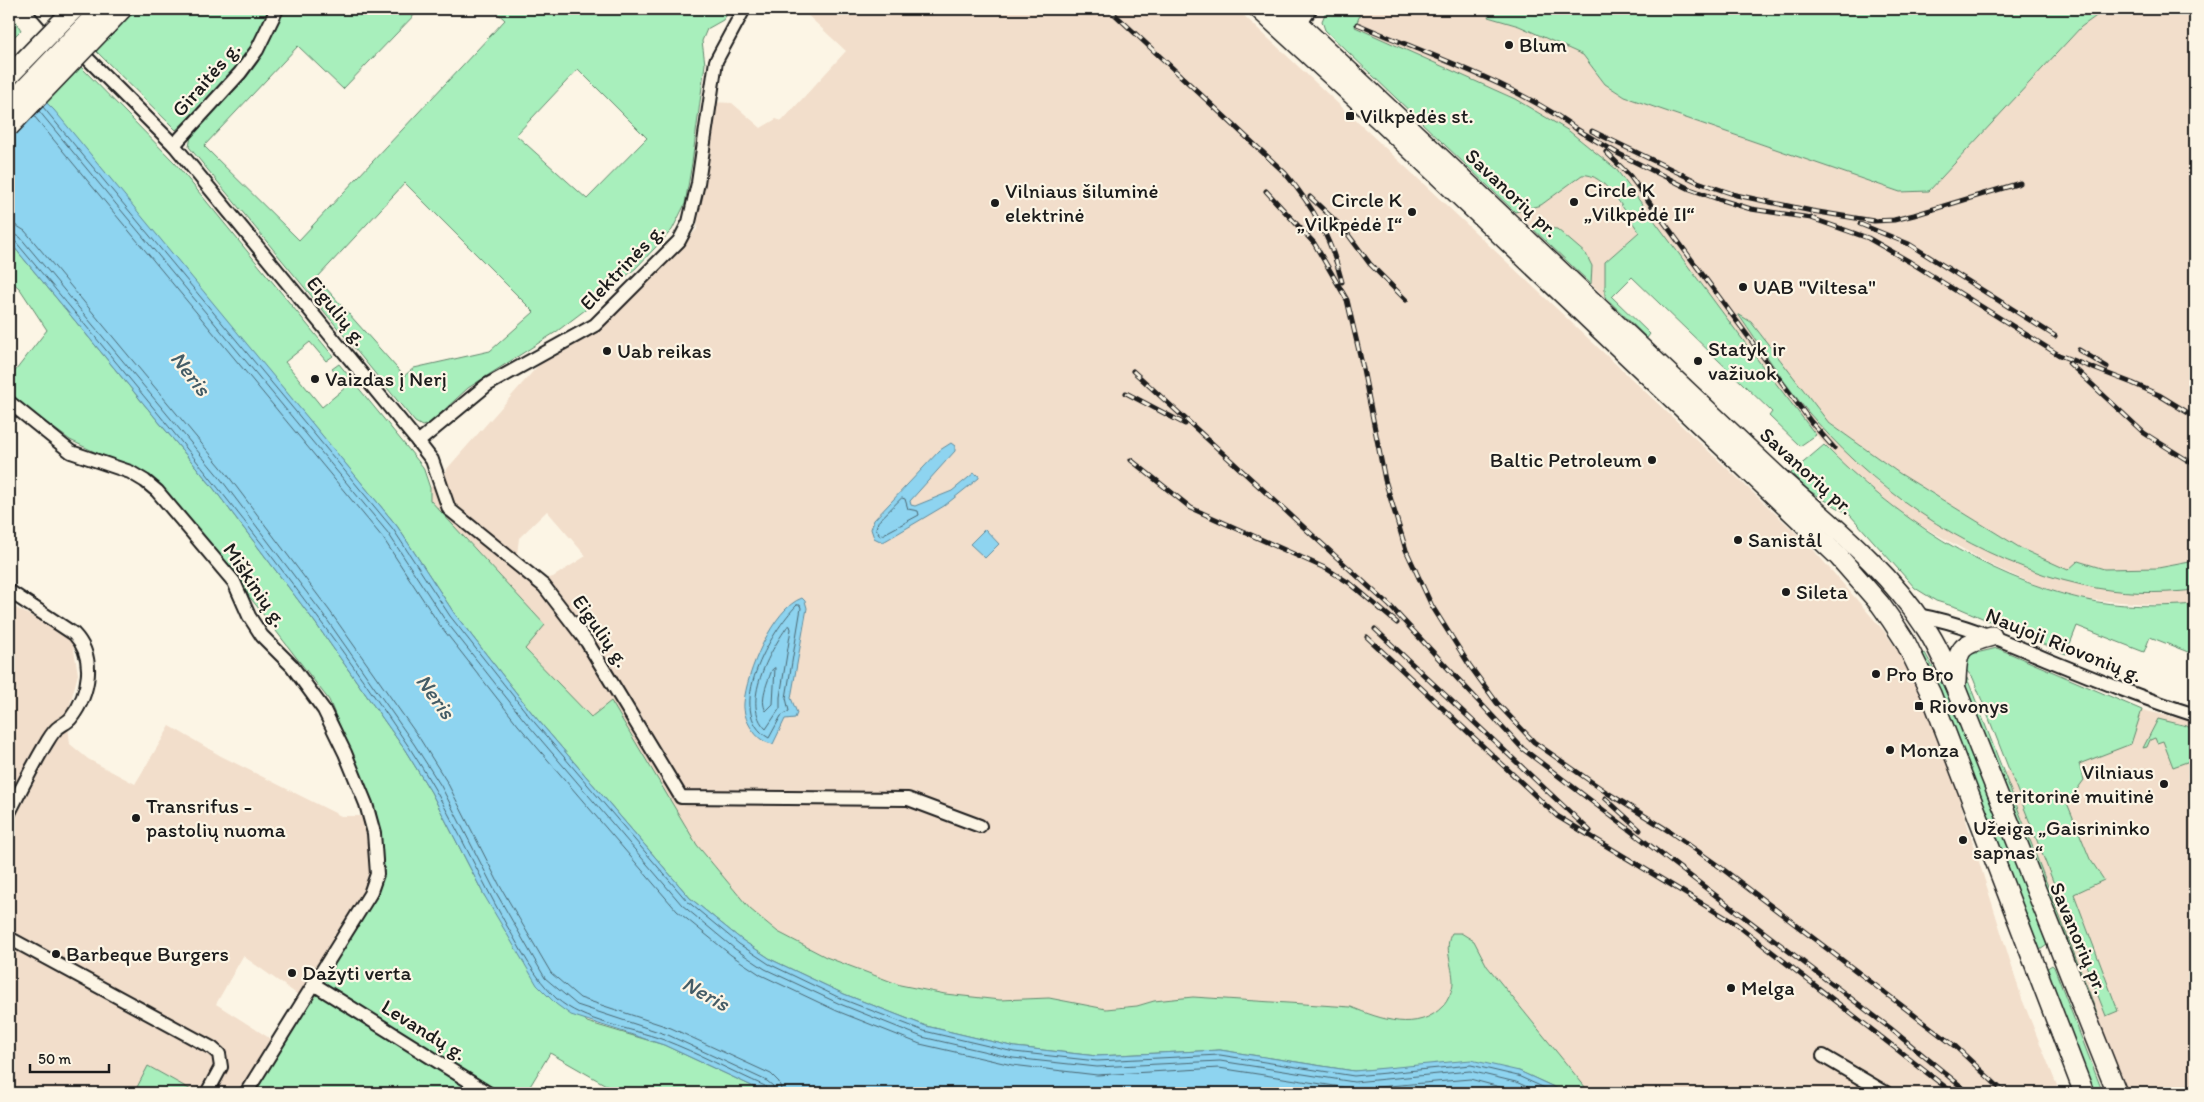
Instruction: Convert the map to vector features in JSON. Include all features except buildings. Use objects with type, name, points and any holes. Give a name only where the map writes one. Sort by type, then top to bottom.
[{"type":"highway","points":[[9,76],[74,9]]},
{"type":"highway","points":[[9,104],[101,17],[122,9]]},
{"type":"highway","name":"Savanorių pr.","points":[[1259,9],[1299,23],[1384,124],[1652,382],[1824,543],[1874,598],[1892,621],[1905,641],[1931,694],[2084,1093]]},
{"type":"highway","name":"Savanorių pr.","points":[[1283,9],[1778,477],[1854,544],[1917,615],[1940,654],[1956,688],[2056,944],[2093,1029],[2117,1093]]},
{"type":"highway","points":[[9,127],[101,17]]},
{"type":"highway","points":[[1892,621],[1917,615]]},
{"type":"highway","points":[[1956,688],[1956,661],[1960,649],[1969,642],[1992,636]]},
{"type":"highway","points":[[2032,958],[2048,960],[2055,952],[2056,944]]},
{"type":"street","name":"Eigulių g.","points":[[40,9],[174,145],[418,442],[432,460],[449,510],[544,586],[587,642],[681,797],[908,798],[980,826]]},
{"type":"street","name":"Giraitės g.","points":[[174,145],[240,74],[257,50],[277,9]]},
{"type":"street","name":"Elektrinės g.","points":[[418,442],[486,385],[595,326],[679,241],[689,222],[698,183],[716,61],[744,9]]},
{"type":"street","name":"Miškinių g.","points":[[9,402],[71,452],[130,472],[157,491],[234,582],[262,636],[292,666],[314,694],[345,753],[366,804],[374,833],[377,874],[370,894],[246,1093]]},
{"type":"street","points":[[9,591],[74,634],[81,641],[89,662],[79,705],[70,720],[57,728],[48,741],[9,813]]},
{"type":"street","name":"Naujoji Riovonių g.","points":[[1917,615],[1942,619],[1992,636],[2155,703],[2195,715]]},
{"type":"street","points":[[9,938],[212,1048],[219,1054],[221,1067],[207,1093]]},
{"type":"street","name":"Levandų g.","points":[[315,984],[488,1093]]},
{"type":"street","points":[[1823,1056],[1886,1093]]},
{"type":"shaded area","points":[[801,9],[1237,9],[1811,547],[1884,631],[1908,665],[1950,769],[2022,999],[2060,1093],[1590,1093],[1487,966],[1474,941],[1448,940],[1453,984],[1447,1002],[1434,1016],[1417,1022],[1398,1022],[1371,1016],[1350,1007],[1193,997],[1106,1009],[1049,998],[1000,1000],[945,994],[900,985],[826,957],[778,932],[750,909],[697,845],[611,701],[591,718],[524,648],[545,625],[430,500],[430,488],[544,359],[585,339],[603,326],[697,229],[711,102],[732,103],[761,128],[776,119],[782,121],[846,51]],"holes":[[[547,511],[586,556],[553,577],[545,579],[517,555],[519,538]]]},
{"type":"shaded area","points":[[1362,9],[1492,9],[1488,17],[1519,26],[1583,55],[1605,84],[1625,97],[1900,192],[1929,191],[2081,27],[2106,9],[2195,9],[2195,561],[2158,568],[2104,569],[2078,561],[2068,570],[2022,549],[1899,473],[1829,423],[1751,322],[1739,316],[1815,420],[1879,483],[1932,520],[1976,545],[2041,573],[2113,590],[2172,592],[2195,590],[2195,604],[2173,606],[2082,599],[2041,587],[1997,568],[1909,519],[1849,470],[1816,435],[1616,169],[1569,131],[1515,99],[1355,27]]},
{"type":"shaded area","points":[[1589,174],[1602,180],[1639,232],[1605,262],[1605,297],[1515,212],[1541,205],[1582,175]]},
{"type":"shaded area","points":[[9,604],[64,634],[73,644],[78,674],[67,716],[70,744],[88,759],[135,784],[170,726],[221,756],[341,816],[364,816],[372,861],[371,876],[365,890],[301,997],[243,956],[216,1004],[274,1041],[240,1093],[196,1093],[148,1066],[134,1093],[9,1093]]},
{"type":"shaded area","points":[[2142,710],[2195,722],[2195,1093],[2123,1093],[1998,775]]},
{"type":"green space","points":[[132,9],[270,9],[254,45],[233,73],[176,130],[96,51],[130,16],[129,12]]},
{"type":"green space","points":[[282,9],[420,9],[343,89],[298,46],[204,146],[299,240],[505,20],[493,9],[731,9],[723,20],[707,29],[702,41],[705,64],[692,163],[685,204],[672,230],[636,268],[593,304],[556,332],[468,388],[429,424],[422,426],[415,422],[189,147],[191,136],[246,78],[258,62]],"holes":[[[578,69],[647,138],[587,199],[516,135]],[[405,183],[534,312],[490,351],[414,368],[404,376],[317,278]]]},
{"type":"green space","points":[[1327,9],[1347,9],[1360,15],[1355,27],[1515,99],[1569,131],[1616,169],[1816,435],[1800,446],[1769,416],[1772,412],[1632,277],[1612,297],[1650,334],[1647,338],[1605,297],[1605,262],[1639,232],[1607,187],[1590,176],[1582,175],[1541,205],[1515,212],[1325,30],[1322,21]]},
{"type":"green space","points":[[1492,9],[2106,9],[2081,27],[1929,191],[1900,192],[1625,97],[1605,84],[1583,55],[1519,26],[1488,17]]},
{"type":"green space","points":[[9,11],[21,30],[9,42]]},
{"type":"green space","points":[[81,67],[175,163],[333,356],[326,361],[310,342],[285,362],[322,407],[346,387],[332,369],[339,364],[423,467],[430,488],[430,500],[545,625],[525,649],[591,717],[611,701],[697,845],[750,909],[778,932],[826,957],[900,985],[945,994],[1000,1000],[1049,998],[1106,1009],[1193,997],[1351,1007],[1374,1016],[1398,1021],[1422,1019],[1433,1014],[1447,1001],[1453,982],[1448,950],[1449,938],[1452,933],[1461,933],[1474,941],[1487,966],[1590,1093],[1567,1093],[1519,1071],[1394,1068],[1354,1071],[1220,1050],[1097,1056],[1015,1047],[926,1026],[844,994],[772,960],[742,940],[690,898],[532,713],[454,613],[397,526],[46,103]]},
{"type":"green space","points":[[1531,227],[1557,229],[1586,254],[1592,266],[1591,284]]},
{"type":"green space","points":[[9,241],[211,485],[314,621],[405,750],[431,792],[484,895],[587,1022],[664,1045],[767,1093],[620,1093],[550,1053],[526,1093],[252,1093],[367,908],[381,846],[376,812],[329,700],[256,605],[153,480],[70,440],[9,395],[9,379],[47,330],[20,289],[9,279]]},
{"type":"green space","points":[[1738,314],[1751,322],[1829,423],[1899,473],[2022,549],[2068,570],[2078,561],[2104,569],[2158,568],[2195,561],[2195,590],[2138,592],[2082,585],[2044,575],[2007,561],[1971,544],[1937,524],[1872,476],[1816,421],[1785,383]]},
{"type":"green space","points":[[1824,445],[1880,496],[1910,519],[1975,559],[2010,575],[2045,589],[2095,602],[2138,606],[2195,604],[2193,654],[2150,637],[2144,652],[2077,626],[2066,654],[1959,608],[1936,601],[1915,588],[1850,515],[1808,490],[1791,473]]},
{"type":"green space","points":[[1997,648],[2142,710],[2131,744],[2079,764],[2084,780],[2067,803],[2090,859],[2104,880],[2074,894],[2118,1011],[2106,1016],[1973,678],[1966,670],[1965,663],[1972,654]]},
{"type":"green space","points":[[1925,653],[1954,706],[2047,945],[2040,950],[1922,655]]},
{"type":"green space","points":[[1964,677],[1967,678],[2098,1015],[2095,1017],[1962,684]]},
{"type":"green space","points":[[2158,719],[2187,726],[2195,732],[2195,759],[2173,767],[2163,741],[2157,743],[2155,738],[2150,740],[2147,747],[2143,748]]},
{"type":"green space","points":[[2052,965],[2103,1093],[2091,1093],[2046,969]]},
{"type":"green space","points":[[148,1066],[193,1091],[192,1093],[134,1093]]},
{"type":"water","name":"Neris","points":[[9,66],[54,110],[397,526],[454,613],[532,713],[690,898],[742,940],[772,960],[844,994],[926,1026],[1015,1047],[1097,1056],[1220,1050],[1354,1071],[1471,1060],[1519,1071],[1567,1093],[767,1093],[664,1045],[571,1015],[556,1004],[537,985],[484,895],[431,792],[405,750],[314,621],[211,485],[9,241]]},
{"type":"water","points":[[951,443],[955,446],[955,451],[910,501],[911,505],[915,506],[952,491],[974,473],[979,478],[944,506],[885,541],[882,542],[874,538],[871,529],[874,520],[940,450]]},
{"type":"water","points":[[985,529],[999,544],[985,558],[970,544]]},
{"type":"water","points":[[802,598],[807,608],[791,698],[797,713],[795,718],[785,719],[773,744],[758,736],[748,722],[744,707],[746,691],[756,660],[771,628],[791,604]]},
{"type":"railway","points":[[1109,9],[1285,173],[1313,211],[1327,237],[1342,282]]},
{"type":"railway","points":[[1357,24],[1503,86],[1531,100],[1582,133]]},
{"type":"railway","points":[[1578,130],[1617,153],[1690,189],[1751,209],[1811,218],[1868,238],[2059,355],[2159,395],[2195,417]]},
{"type":"railway","points":[[1592,131],[1698,182],[1736,195],[1812,211],[1874,221],[1894,220],[1914,215],[2020,183]]},
{"type":"railway","points":[[1606,152],[1630,176],[1811,422],[1834,448]]},
{"type":"railway","points":[[1266,191],[1314,243],[1347,300],[1385,480],[1406,550],[1432,606],[1470,666],[1497,703],[1534,742],[1720,867],[1956,1047],[2005,1093]]},
{"type":"railway","points":[[1310,197],[1344,229],[1370,264],[1406,300]]},
{"type":"railway","points":[[1860,224],[1909,244],[2055,336]]},
{"type":"railway","points":[[2079,350],[2107,367]]},
{"type":"railway","points":[[2069,363],[2144,433],[2195,465]]},
{"type":"railway","points":[[1133,371],[1390,606],[1523,749],[1890,1028],[1969,1093]]},
{"type":"railway","points":[[1126,393],[1185,424]]},
{"type":"railway","points":[[1131,460],[1191,508],[1327,569],[1351,584],[1397,623]]},
{"type":"railway","points":[[1375,629],[1590,831]]},
{"type":"railway","points":[[1367,637],[1557,816],[1736,924],[1953,1093]]},
{"type":"railway","points":[[1605,798],[1640,830]]},
{"type":"place","name":"Blum","points":[[1509,45]]},
{"type":"place","name":"Vilkpėdės st.","points":[[1350,116]]},
{"type":"place","name":"Circle K „Vilkpėdė II“","points":[[1574,202]]},
{"type":"place","name":"Vilniaus šiluminė elektrinė","points":[[995,203]]},
{"type":"place","name":"Circle K „Vilkpėdė I“","points":[[1412,212]]},
{"type":"place","name":"UAB \"Viltesa\"","points":[[1743,287]]},
{"type":"place","name":"Uab reikas","points":[[607,351]]},
{"type":"place","name":"Statyk ir važiuok","points":[[1698,361]]},
{"type":"place","name":"Vaizdas į Nerį","points":[[315,379]]},
{"type":"place","name":"Baltic Petroleum","points":[[1652,460]]},
{"type":"place","name":"Sanistål","points":[[1738,540]]},
{"type":"place","name":"Sileta","points":[[1786,592]]},
{"type":"place","name":"Pro Bro","points":[[1876,674]]},
{"type":"place","name":"Riovonys","points":[[1919,706]]},
{"type":"place","name":"Monza","points":[[1890,750]]},
{"type":"place","name":"Vilniaus teritorinė muitinė","points":[[2164,784]]},
{"type":"place","name":"Transrifus - pastolių nuoma","points":[[136,818]]},
{"type":"place","name":"Užeiga „Gaisrininko sapnas“","points":[[1963,840]]},
{"type":"place","name":"Barbeque Burgers","points":[[56,954]]},
{"type":"place","name":"Dažyti verta","points":[[292,973]]},
{"type":"place","name":"Melga","points":[[1731,988]]}]
